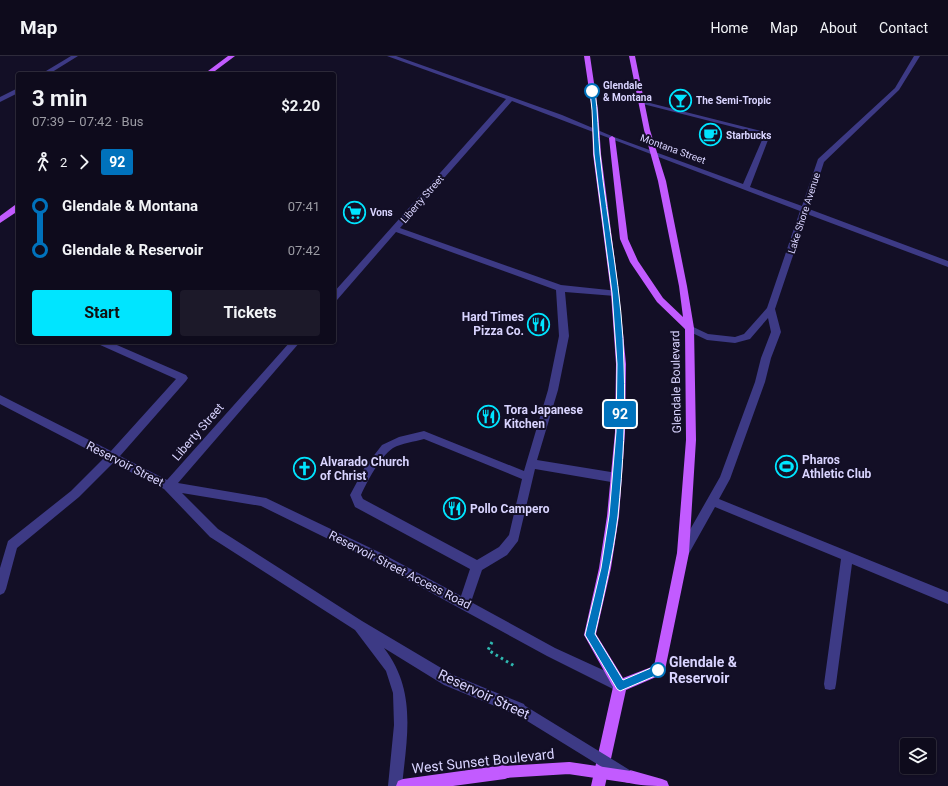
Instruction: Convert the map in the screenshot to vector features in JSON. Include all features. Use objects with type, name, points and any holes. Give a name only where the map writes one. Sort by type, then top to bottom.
[{"type":"main road","points":[[210,72],[232,56]]},
{"type":"main road","points":[[587,56],[595,110],[604,213],[615,293],[621,364],[620,432],[614,516],[605,568],[590,635],[620,686],[598,786]]},
{"type":"main road","name":"Glendale Boulevard","points":[[620,686],[658,670],[683,553],[691,440],[690,328],[662,181],[647,130],[632,56]]},
{"type":"main road","points":[[612,138],[624,239],[634,262],[660,300],[690,328]]},
{"type":"main road","points":[[0,220],[16,208]]},
{"type":"main road","name":"West Sunset Boulevard","points":[[403,786],[505,772],[569,768],[630,777],[662,786]]},
{"type":"street","points":[[47,72],[74,56]]},
{"type":"street","name":"Montana Street","points":[[390,56],[509,100],[560,116],[654,155],[746,187],[948,264]]},
{"type":"street","points":[[406,62],[413,56]]},
{"type":"street","name":"Lake Shore Avenue","points":[[690,328],[707,337],[735,340],[747,337],[772,309],[821,161],[897,89],[914,63],[916,56]]},
{"type":"street","points":[[0,100],[16,91]]},
{"type":"street","name":"Liberty Street","points":[[336,296],[509,100]]},
{"type":"street","points":[[642,104],[671,109],[759,132],[764,136],[765,140],[746,187]]},
{"type":"street","points":[[395,228],[560,288],[615,293]]},
{"type":"street","points":[[464,604],[477,566],[503,551],[514,537],[531,464],[553,390],[564,336],[560,288]]},
{"type":"street","name":"Lake Shore Avenue","points":[[683,553],[725,479],[760,382],[766,358],[776,332],[772,309]]},
{"type":"street","points":[[0,589],[12,544],[31,531],[72,496],[112,457],[183,378],[106,344]]},
{"type":"street","name":"Liberty Street","points":[[168,486],[293,344]]},
{"type":"street","name":"Reservoir Street","points":[[0,399],[168,486],[214,533],[358,625],[449,680],[519,709],[630,777]]},
{"type":"street","points":[[477,566],[359,503],[355,495],[360,484],[386,447],[412,437],[424,436],[528,477]]},
{"type":"street","points":[[531,464],[617,478]]},
{"type":"street","name":"Reservoir Street Access Road","points":[[168,486],[262,501],[378,557],[551,652],[620,686]]},
{"type":"street","points":[[712,501],[948,598]]},
{"type":"street","points":[[830,684],[847,556]]},
{"type":"street","name":"Reservoir Street","points":[[358,625],[390,668],[399,692],[400,719],[395,786]]},
{"type":"path","points":[[498,644],[492,641],[488,650],[516,666]]},
{"type":"bus line","name":"92","points":[[592,91],[595,110],[597,154],[615,293],[621,364],[620,432],[614,516],[605,568],[590,635],[620,686],[658,670]]},
{"type":"place","name":"Glendale & Montana","points":[[592,91]]},
{"type":"place","name":"The Semi-Tropic","points":[[680,100]]},
{"type":"place","name":"Starbucks","points":[[710,135]]},
{"type":"place","name":"Vons","points":[[355,212]]},
{"type":"place","name":"Hard Times Pizza Co.","points":[[539,324]]},
{"type":"place","name":"Tora Japanese Kitchen","points":[[489,417]]},
{"type":"place","name":"Pharos Athletic Club","points":[[786,467]]},
{"type":"place","name":"Alvarado Church of Christ","points":[[304,469]]},
{"type":"place","name":"Pollo Campero","points":[[454,509]]},
{"type":"place","name":"Glendale & Reservoir","points":[[658,670]]}]
